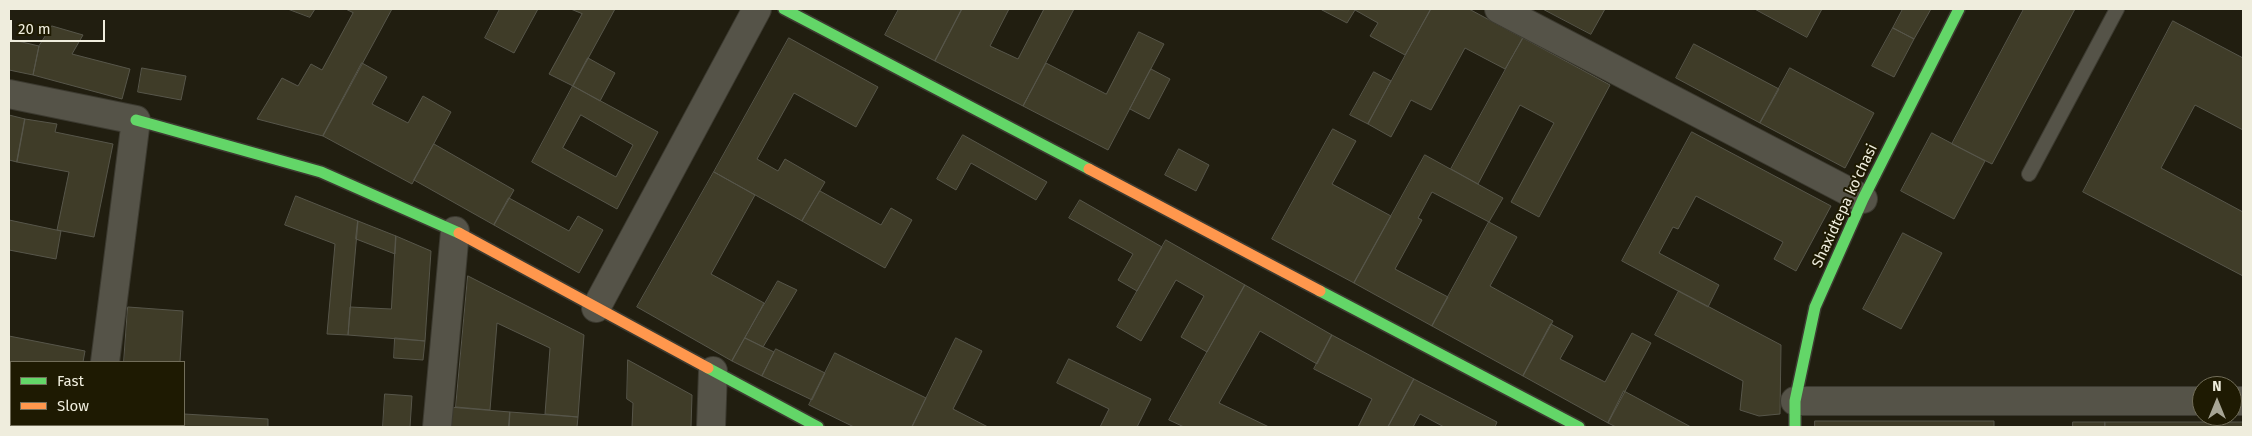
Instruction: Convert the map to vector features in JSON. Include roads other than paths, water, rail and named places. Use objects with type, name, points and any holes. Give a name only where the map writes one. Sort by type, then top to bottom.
[{"type":"street","points":[[596,308],[756,9]]},
{"type":"street","points":[[784,9],[1579,427]]},
{"type":"street","points":[[1499,9],[1863,199]]},
{"type":"street","name":"Shaxidtepa ko'chasi","points":[[1795,414],[1815,307],[1863,199],[1959,9]]},
{"type":"street","points":[[9,94],[136,120],[321,172],[455,232],[818,427]]},
{"type":"street","points":[[105,361],[136,120]]},
{"type":"street","points":[[437,427],[455,232]]},
{"type":"street","points":[[710,427],[713,371]]},
{"type":"street","points":[[1795,414],[2192,401]]},
{"type":"lane","points":[[2029,174],[2116,9]]}]
